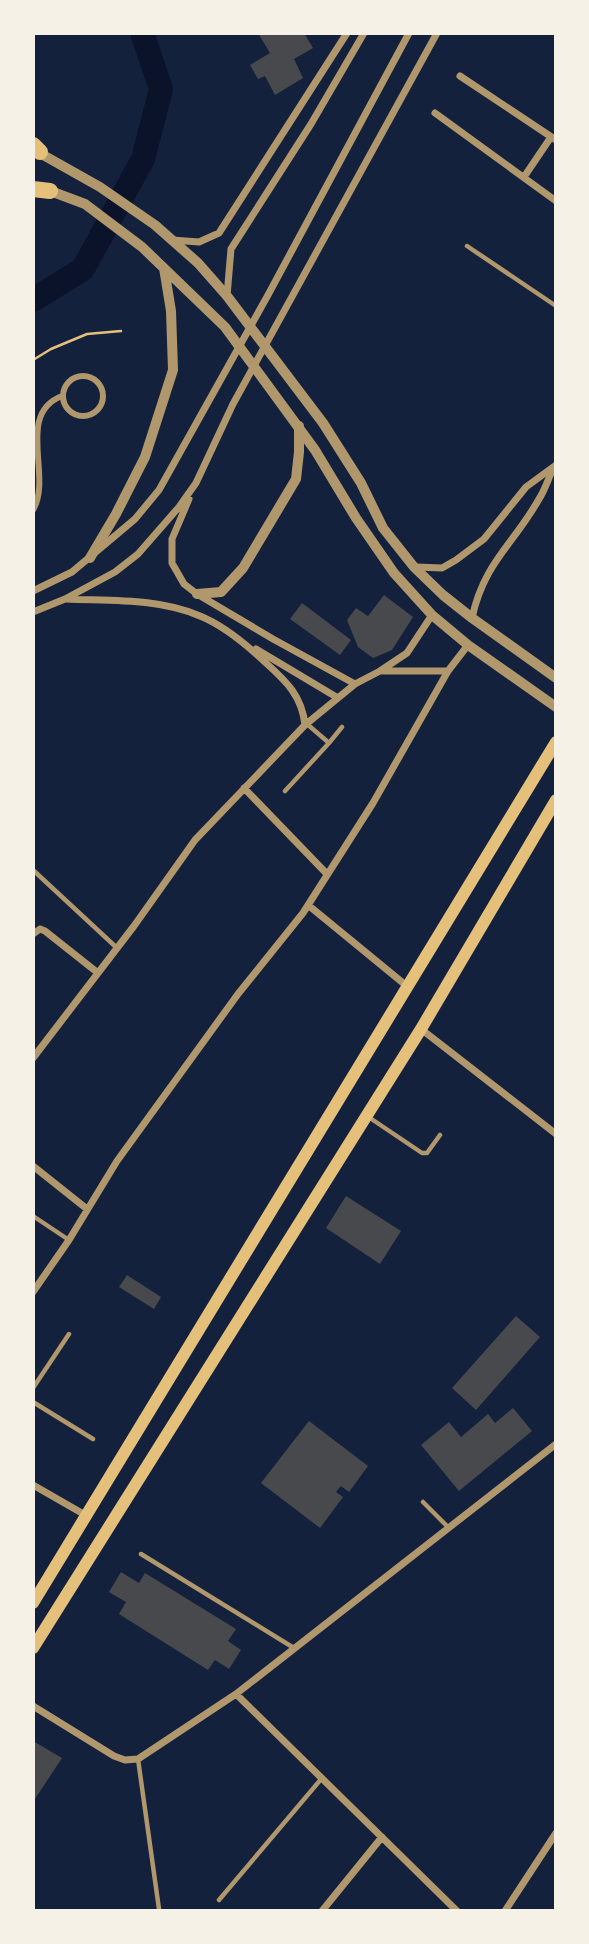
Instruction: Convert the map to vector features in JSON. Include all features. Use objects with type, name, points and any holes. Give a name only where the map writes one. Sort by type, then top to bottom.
[{"type":"main road","points":[[33,1603],[556,742]]},
{"type":"main road","points":[[33,1648],[421,1029],[556,800]]},
{"type":"street","points":[[171,240],[199,242],[219,233],[347,33]]},
{"type":"street","points":[[227,296],[231,249],[311,124],[364,33]]},
{"type":"street","points":[[33,591],[72,572],[90,558],[135,519],[159,490],[409,33]]},
{"type":"street","points":[[355,684],[184,584],[172,564],[172,539],[233,404],[437,33]]},
{"type":"street","points":[[460,76],[554,138],[524,177]]},
{"type":"street","points":[[435,113],[556,201]]},
{"type":"street","points":[[36,149],[100,187],[155,225],[198,263],[227,296],[323,424],[361,483],[383,528],[414,567],[472,618],[556,678]]},
{"type":"street","points":[[33,182],[42,190],[85,204],[142,247],[225,327],[299,426],[394,573],[432,615],[468,645],[556,707]]},
{"type":"street","points":[[90,558],[145,457],[173,370],[171,311],[164,268]]},
{"type":"street","points":[[33,510],[40,494],[37,426],[47,405],[62,396],[69,381],[83,376],[97,383],[102,389],[103,397],[97,411],[82,417],[68,410],[62,396]]},
{"type":"street","points":[[197,594],[221,592],[243,568],[296,479],[299,426]]},
{"type":"street","points":[[414,567],[442,568],[456,560],[484,539],[526,487],[554,467]]},
{"type":"street","points":[[472,618],[477,595],[491,566],[539,499],[554,467]]},
{"type":"street","points":[[33,612],[65,599],[114,572],[138,554],[196,483]]},
{"type":"street","points":[[65,599],[158,604],[200,616],[338,698]]},
{"type":"street","points":[[33,1058],[99,973],[195,840],[306,724],[355,684],[407,653],[432,615]]},
{"type":"street","points":[[243,642],[292,687],[304,710],[306,724]]},
{"type":"street","points":[[33,1292],[69,1240],[117,1161],[178,1075],[308,905],[373,803],[448,670],[468,645]]},
{"type":"street","points":[[380,671],[448,670]]},
{"type":"street","points":[[244,788],[327,874]]},
{"type":"street","points":[[308,905],[408,988]]},
{"type":"street","points":[[33,934],[40,929],[45,931],[99,973]]},
{"type":"street","points":[[421,1029],[556,1134]]},
{"type":"street","points":[[33,1166],[87,1209]]},
{"type":"street","points":[[33,1706],[114,1756],[125,1760],[138,1759],[236,1694],[556,1444]]},
{"type":"street","points":[[33,1485],[87,1516]]},
{"type":"street","points":[[236,1694],[457,1911]]},
{"type":"street","points":[[505,1911],[556,1833]]},
{"type":"street","points":[[323,1911],[382,1837]]},
{"type":"lane","points":[[467,246],[556,306]]},
{"type":"lane","points":[[306,724],[329,743]]},
{"type":"lane","points":[[285,791],[342,727]]},
{"type":"lane","points":[[33,870],[117,948]]},
{"type":"lane","points":[[366,1116],[422,1153],[427,1153],[440,1135]]},
{"type":"lane","points":[[33,1216],[69,1240]]},
{"type":"lane","points":[[33,1388],[69,1334]]},
{"type":"lane","points":[[33,1402],[93,1439]]},
{"type":"lane","points":[[422,1503],[449,1528]]},
{"type":"lane","points":[[141,1554],[295,1648]]},
{"type":"lane","points":[[138,1759],[159,1909]]},
{"type":"lane","points":[[219,1900],[322,1779]]},
{"type":"path","points":[[33,360],[51,349],[87,334],[121,331]]},
{"type":"building","points":[[258,33],[304,33],[313,48],[294,59],[303,78],[275,95],[265,76],[258,79],[250,65],[270,53]]},
{"type":"building","points":[[384,595],[413,617],[392,650],[373,658],[358,647],[347,620],[356,608],[368,616]]},
{"type":"building","points":[[302,603],[351,640],[340,655],[290,619]]},
{"type":"building","points":[[346,1196],[401,1231],[380,1264],[326,1228]]},
{"type":"building","points":[[127,1275],[161,1297],[154,1309],[119,1287]]},
{"type":"building","points":[[516,1316],[540,1337],[476,1410],[452,1388]]},
{"type":"building","points":[[513,1408],[532,1431],[459,1491],[421,1445],[449,1422],[461,1437],[488,1414],[495,1423]]},
{"type":"building","points":[[309,1421],[368,1466],[349,1492],[341,1486],[336,1492],[343,1497],[320,1528],[261,1483]]},
{"type":"building","points":[[121,1572],[139,1583],[145,1573],[236,1629],[228,1641],[241,1650],[229,1669],[215,1660],[208,1670],[119,1614],[126,1602],[109,1592]]},
{"type":"building","points":[[33,1741],[62,1758],[33,1802]]},
{"type":"waterway","points":[[33,300],[83,269],[143,159],[161,89],[142,33]]}]
